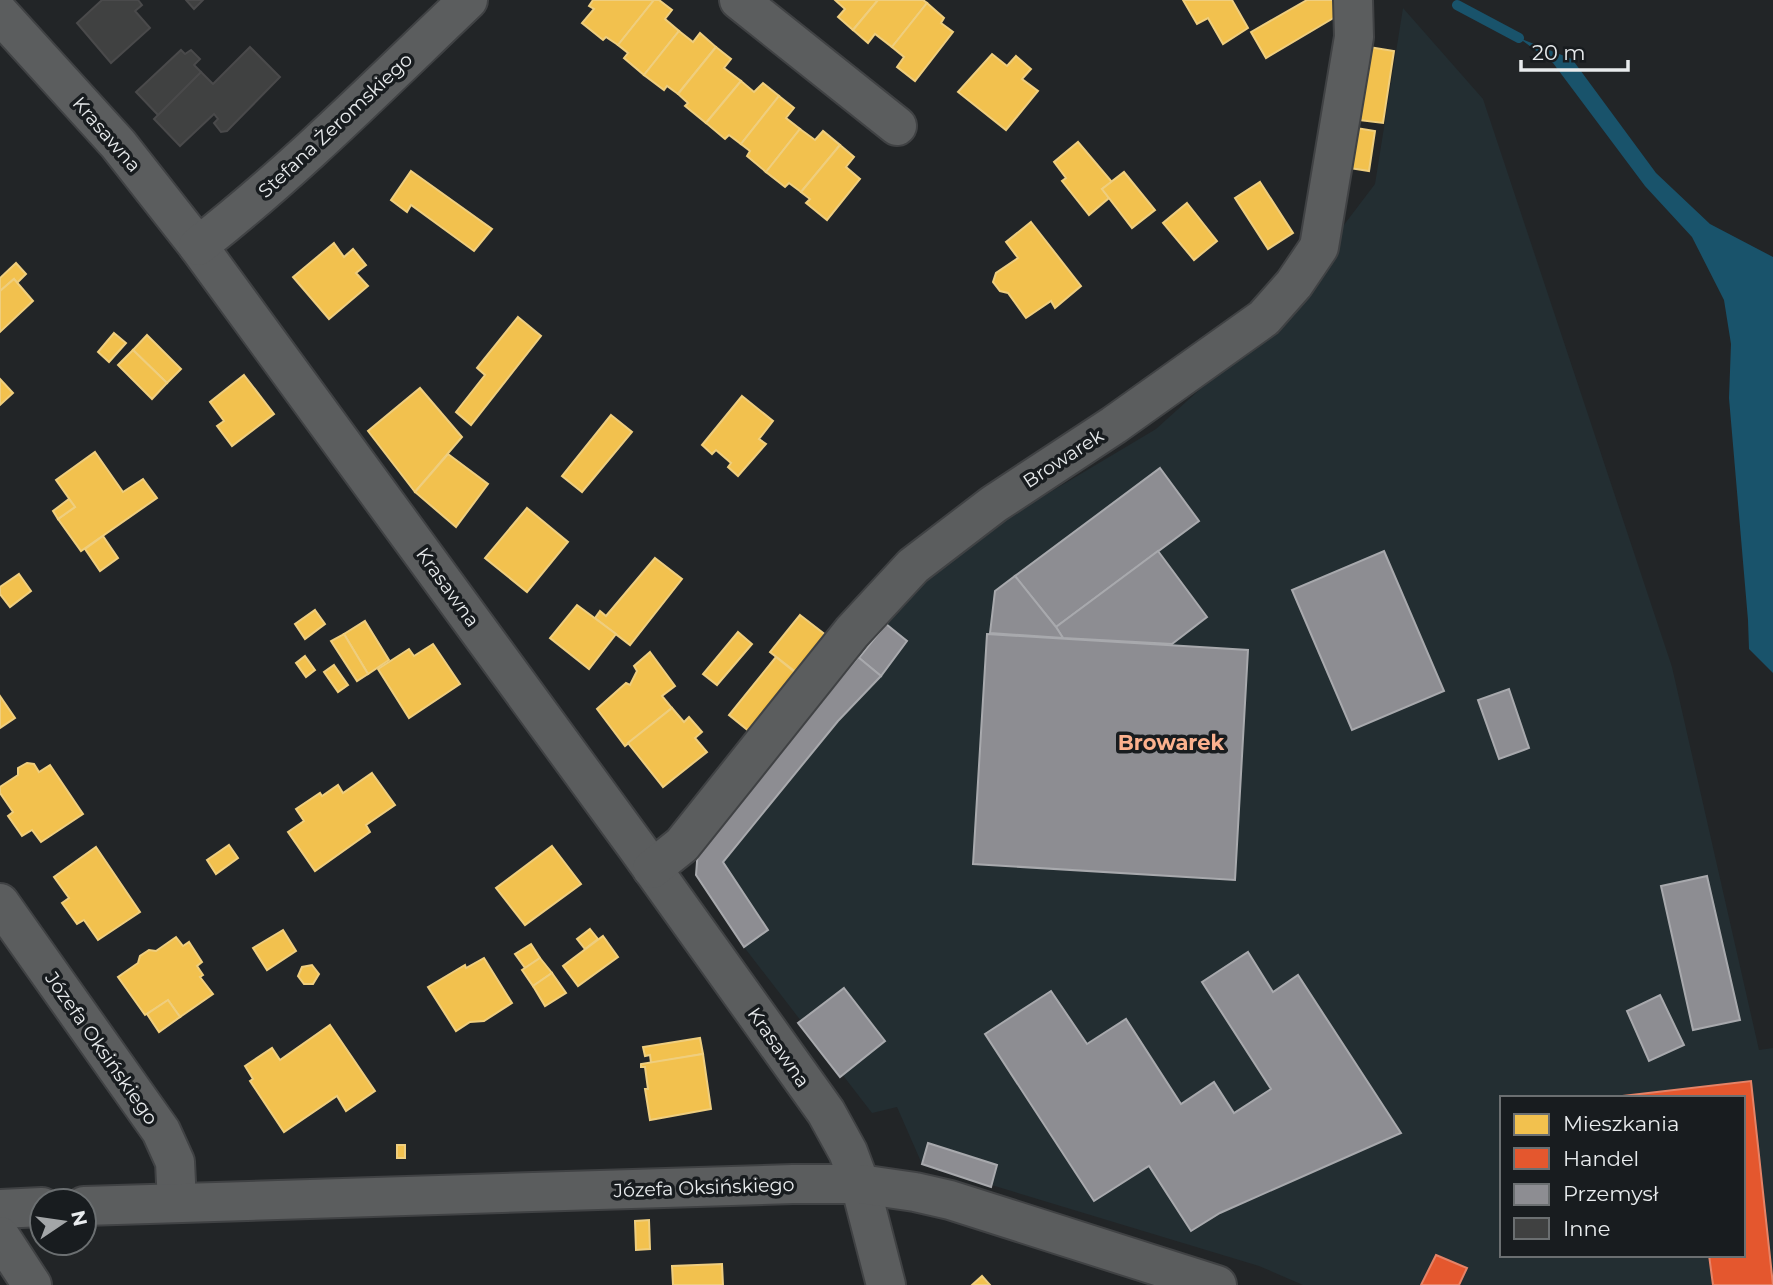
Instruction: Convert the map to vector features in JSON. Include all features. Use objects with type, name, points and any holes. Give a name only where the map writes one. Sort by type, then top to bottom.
[{"type":"street","name":"Stefana Żeromskiego","points":[[198,246],[238,215],[322,140],[468,0]]},
{"type":"street","points":[[739,0],[897,126]]},
{"type":"street","name":"Browarek","points":[[652,869],[682,845],[852,632],[913,566],[994,504],[1114,425],[1264,318],[1294,284],[1319,247],[1354,37],[1353,0]]},
{"type":"street","name":"Krasawna","points":[[0,14],[118,144],[198,246],[826,1112],[848,1152],[860,1184],[886,1285]]},
{"type":"street","name":"Józefa Oksińskiego","points":[[0,903],[161,1131],[175,1161],[177,1203]]},
{"type":"street","name":"Józefa Oksińskiego","points":[[98,1206],[860,1184],[950,1200],[1217,1285]]},
{"type":"street","points":[[0,1209],[28,1208]]},
{"type":"street","points":[[0,1236],[32,1285]]},
{"type":"shaded area","points":[[1403,8],[1483,99],[1672,667],[1759,1050],[1773,1048],[1773,1285],[1303,1285],[1259,1266],[922,1164],[897,1107],[872,1113],[744,947],[696,875],[698,849],[886,624],[933,562],[1156,429],[1279,318],[1375,184]]},
{"type":"water","points":[[1519,38],[1572,59],[1656,173],[1710,224],[1773,257],[1773,673],[1749,649],[1729,398],[1731,344],[1724,300],[1692,237],[1645,186],[1553,63]]},
{"type":"building: Mieszkania","points":[[593,0],[654,0],[618,45],[606,37],[603,40],[582,23],[594,9],[589,6]]},
{"type":"building: Mieszkania","points":[[654,0],[659,0],[672,10],[665,19],[679,31],[644,75],[624,58],[628,53],[618,45]]},
{"type":"building: Mieszkania","points":[[835,0],[878,0],[853,30],[838,17],[845,9]]},
{"type":"building: Mieszkania","points":[[878,0],[923,0],[927,3],[892,47],[875,34],[868,43],[853,30]]},
{"type":"building: Mieszkania","points":[[1183,0],[1232,0],[1248,28],[1223,44],[1208,18],[1197,24]]},
{"type":"building: Mieszkania","points":[[1307,0],[1335,0],[1342,13],[1266,58],[1251,32]]},
{"type":"building: Mieszkania","points":[[927,3],[944,18],[941,23],[953,32],[915,81],[897,67],[904,57],[892,47]]},
{"type":"building: Mieszkania","points":[[679,31],[693,42],[700,33],[716,47],[678,94],[667,86],[664,90],[644,75]]},
{"type":"building: Mieszkania","points":[[716,47],[731,59],[724,68],[741,81],[706,123],[685,106],[688,103],[678,94]]},
{"type":"building: Mieszkania","points":[[1369,47],[1394,51],[1383,123],[1358,120]]},
{"type":"building: Mieszkania","points":[[992,54],[1007,66],[1016,56],[1031,69],[1022,79],[1038,91],[1006,130],[958,92]]},
{"type":"building: Mieszkania","points":[[741,81],[754,92],[763,83],[779,96],[741,144],[729,135],[725,139],[706,123]]},
{"type":"building: Mieszkania","points":[[779,96],[794,108],[786,118],[800,129],[766,172],[747,156],[750,151],[741,144]]},
{"type":"building: Mieszkania","points":[[1350,127],[1375,131],[1369,171],[1343,167]]},
{"type":"building: Mieszkania","points":[[800,129],[815,140],[823,131],[840,145],[801,192],[789,183],[785,187],[766,172]]},
{"type":"building: Mieszkania","points":[[1078,142],[1112,182],[1102,189],[1109,198],[1089,215],[1062,181],[1066,178],[1054,162]]},
{"type":"building: Mieszkania","points":[[840,145],[854,157],[846,167],[860,179],[827,220],[806,203],[810,199],[801,192]]},
{"type":"building: Mieszkania","points":[[411,171],[492,229],[474,251],[411,205],[407,212],[391,200]]},
{"type":"building: Mieszkania","points":[[1124,172],[1155,210],[1132,228],[1102,189]]},
{"type":"building: Mieszkania","points":[[1260,182],[1293,233],[1268,249],[1235,198]]},
{"type":"building: Mieszkania","points":[[1187,203],[1217,241],[1194,260],[1163,223]]},
{"type":"building: Mieszkania","points":[[1031,222],[1081,286],[1055,308],[1051,301],[1026,318],[1008,293],[1000,291],[993,282],[996,273],[1018,258],[1006,242]]},
{"type":"building: Mieszkania","points":[[334,243],[344,257],[353,249],[366,265],[356,273],[368,286],[329,319],[293,277]]},
{"type":"building: Mieszkania","points":[[16,263],[26,274],[17,283],[14,279],[0,291],[0,278]]},
{"type":"building: Mieszkania","points":[[14,279],[33,301],[0,332],[0,291]]},
{"type":"building: Mieszkania","points":[[518,317],[541,336],[471,425],[456,412],[485,375],[477,368]]},
{"type":"building: Mieszkania","points":[[114,333],[126,343],[109,362],[98,352]]},
{"type":"building: Mieszkania","points":[[147,335],[181,369],[167,383],[133,350]]},
{"type":"building: Mieszkania","points":[[133,350],[167,383],[152,399],[118,365]]},
{"type":"building: Mieszkania","points":[[244,375],[274,414],[232,446],[217,426],[224,421],[210,402]]},
{"type":"building: Mieszkania","points":[[0,379],[13,393],[0,405]]},
{"type":"building: Mieszkania","points":[[420,388],[462,437],[415,492],[368,431]]},
{"type":"building: Mieszkania","points":[[742,396],[773,421],[759,439],[766,444],[738,476],[728,467],[731,463],[716,450],[712,454],[702,445]]},
{"type":"building: Mieszkania","points":[[611,415],[632,432],[582,492],[562,476]]},
{"type":"building: Mieszkania","points":[[95,452],[123,492],[143,479],[157,498],[81,551],[58,519],[75,507],[56,480]]},
{"type":"building: Mieszkania","points":[[448,454],[488,484],[456,527],[415,492]]},
{"type":"building: Mieszkania","points":[[69,499],[75,507],[58,519],[53,511]]},
{"type":"building: Mieszkania","points":[[527,508],[568,542],[527,592],[485,558]]},
{"type":"building: Mieszkania","points":[[103,536],[118,558],[100,571],[85,549]]},
{"type":"building: Mieszkania","points":[[655,558],[682,579],[630,645],[595,618],[600,611],[606,616]]},
{"type":"building: Mieszkania","points":[[19,574],[31,591],[10,607],[0,594],[0,587]]},
{"type":"building: Mieszkania","points":[[577,605],[616,634],[589,669],[550,638]]},
{"type":"building: Mieszkania","points":[[315,610],[325,624],[305,639],[295,624]]},
{"type":"building: Mieszkania","points":[[800,615],[827,636],[797,673],[770,652]]},
{"type":"building: Mieszkania","points":[[365,621],[389,660],[368,674],[344,634]]},
{"type":"building: Mieszkania","points":[[738,632],[752,644],[717,685],[703,674]]},
{"type":"building: Mieszkania","points":[[344,634],[368,674],[357,681],[331,641]]},
{"type":"building: Mieszkania","points":[[433,644],[460,684],[409,718],[378,669],[409,649],[414,656]]},
{"type":"building: Mieszkania","points":[[650,652],[675,686],[662,696],[672,708],[625,746],[597,709],[626,683],[630,685],[637,671],[634,666]]},
{"type":"building: Mieszkania","points":[[305,656],[315,670],[306,677],[296,663]]},
{"type":"building: Mieszkania","points":[[776,657],[797,674],[750,732],[729,715]]},
{"type":"building: Mieszkania","points":[[334,665],[348,685],[338,692],[324,672]]},
{"type":"building: Mieszkania","points":[[0,696],[15,718],[0,728]]},
{"type":"building: Mieszkania","points":[[672,708],[684,722],[689,717],[702,732],[695,738],[707,752],[663,787],[628,743]]},
{"type":"building: Mieszkania","points":[[27,763],[34,764],[39,772],[50,765],[83,814],[41,842],[32,830],[22,836],[8,816],[13,812],[0,793],[0,787],[18,775],[18,768]]},
{"type":"building: Mieszkania","points":[[372,773],[395,805],[366,825],[370,832],[315,871],[288,832],[304,821],[296,809],[338,785],[343,793]]},
{"type":"building: Mieszkania","points":[[229,845],[238,858],[216,874],[207,860]]},
{"type":"building: Mieszkania","points":[[552,846],[581,884],[525,925],[496,888]]},
{"type":"building: Mieszkania","points":[[96,847],[140,912],[98,940],[84,920],[77,924],[62,903],[69,898],[54,877]]},
{"type":"building: Mieszkania","points":[[590,929],[598,939],[585,949],[577,939]]},
{"type":"building: Mieszkania","points":[[283,930],[296,951],[267,970],[253,948]]},
{"type":"building: Mieszkania","points":[[603,936],[618,957],[578,986],[563,966]]},
{"type":"building: Mieszkania","points":[[176,937],[183,946],[189,942],[202,962],[197,966],[203,975],[200,977],[213,994],[180,1017],[168,1000],[145,1015],[118,977],[138,963],[140,956],[149,950],[156,951]]},
{"type":"building: Mieszkania","points":[[531,944],[540,958],[525,968],[515,954]]},
{"type":"building: Mieszkania","points":[[484,958],[512,1003],[484,1021],[470,1022],[456,1031],[428,987],[465,965],[466,968]]},
{"type":"building: Mieszkania","points":[[540,958],[552,973],[533,986],[522,970]]},
{"type":"building: Mieszkania","points":[[312,965],[319,974],[313,984],[304,984],[298,976],[302,967]]},
{"type":"building: Mieszkania","points":[[552,973],[566,993],[545,1006],[533,986]]},
{"type":"building: Mieszkania","points":[[168,1000],[180,1017],[159,1032],[147,1014]]},
{"type":"building: Mieszkania","points":[[330,1025],[375,1091],[346,1111],[337,1096],[284,1132],[250,1081],[253,1079],[245,1066],[272,1048],[280,1060]]},
{"type":"building: Mieszkania","points":[[700,1038],[703,1054],[651,1063],[650,1055],[645,1056],[643,1047]]},
{"type":"building: Mieszkania","points":[[703,1054],[711,1109],[650,1120],[645,1067],[641,1067],[641,1064]]},
{"type":"building: Mieszkania","points":[[397,1145],[405,1145],[405,1158],[397,1158]]},
{"type":"building: Mieszkania","points":[[649,1220],[650,1249],[636,1250],[635,1221]]},
{"type":"building: Mieszkania","points":[[722,1264],[723,1285],[673,1285],[672,1266]]},
{"type":"building: Mieszkania","points":[[982,1276],[990,1285],[972,1285]]},
{"type":"building: Handel","points":[[1751,1081],[1773,1285],[1713,1285],[1709,1257],[1745,1257],[1745,1096],[1622,1096]]},
{"type":"building: Handel","points":[[1436,1255],[1467,1268],[1459,1285],[1421,1285]]},
{"type":"building: Przemysł","points":[[1160,468],[1199,521],[1056,627],[1015,576]]},
{"type":"building: Przemysł","points":[[1158,551],[1207,617],[1172,644],[1063,638],[1056,627]]},
{"type":"building: Przemysł","points":[[1384,551],[1444,691],[1352,730],[1292,590]]},
{"type":"building: Przemysł","points":[[1015,576],[1063,638],[990,633],[995,591]]},
{"type":"building: Przemysł","points":[[886,624],[907,641],[881,676],[859,658]]},
{"type":"building: Przemysł","points":[[987,634],[1248,650],[1235,880],[973,864]]},
{"type":"building: Przemysł","points":[[858,657],[881,676],[838,721],[723,862],[768,930],[744,947],[696,875],[698,849]]},
{"type":"building: Przemysł","points":[[1509,689],[1529,748],[1499,759],[1478,700]]},
{"type":"building: Przemysł","points":[[1707,876],[1740,1020],[1693,1030],[1661,886]]},
{"type":"building: Przemysł","points":[[1248,952],[1273,992],[1298,975],[1401,1133],[1220,1213],[1191,1231],[1149,1166],[1094,1201],[985,1034],[1051,991],[1087,1044],[1126,1019],[1181,1104],[1214,1082],[1234,1113],[1271,1089],[1202,982]]},
{"type":"building: Przemysł","points":[[844,988],[885,1041],[840,1077],[798,1023]]},
{"type":"building: Przemysł","points":[[1660,995],[1684,1045],[1649,1061],[1627,1011]]},
{"type":"building: Przemysł","points":[[928,1143],[997,1165],[991,1187],[922,1164]]},
{"type":"building: Inne","points":[[102,0],[138,0],[142,5],[135,11],[150,28],[111,63],[77,23]]},
{"type":"building: Inne","points":[[186,0],[203,0],[194,9]]},
{"type":"building: Inne","points":[[250,47],[280,77],[227,131],[221,132],[214,123],[218,119],[214,114],[180,146],[154,119],[201,72],[213,84]]},
{"type":"building: Inne","points":[[181,50],[185,54],[191,50],[200,59],[194,65],[201,72],[158,115],[136,92]]},
{"type":"waterway","points":[[1457,5],[1519,38]]},
{"type":"district","name":"Browarek","points":[[1171,743]]}]
